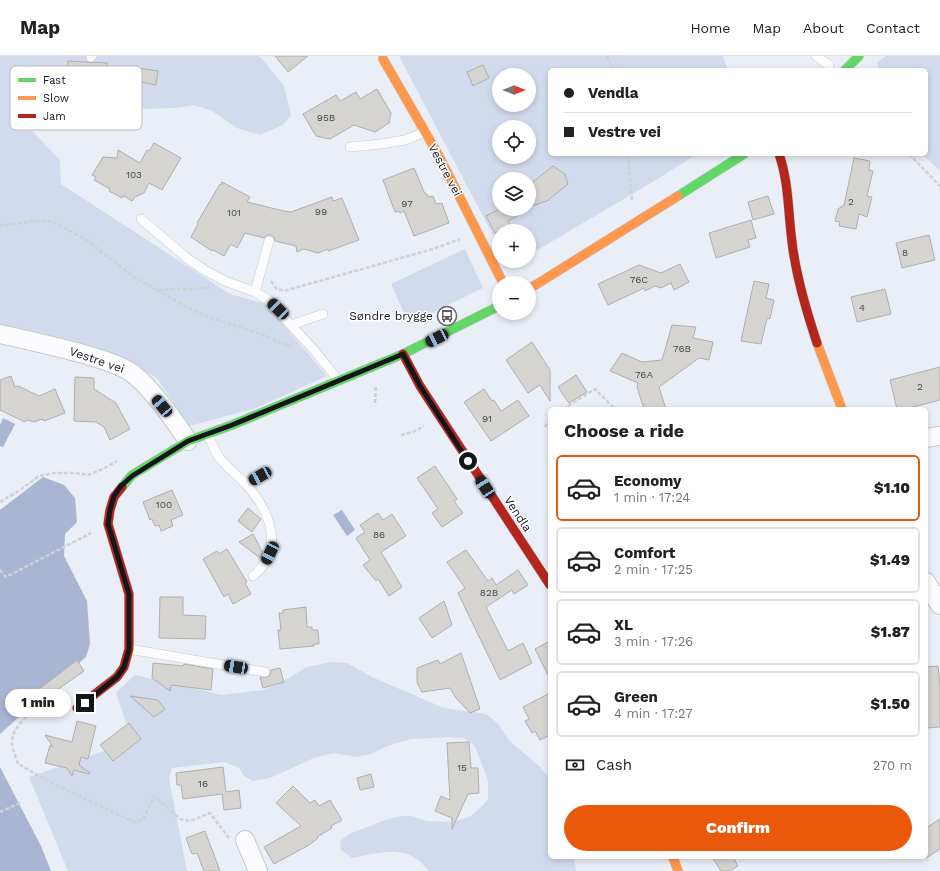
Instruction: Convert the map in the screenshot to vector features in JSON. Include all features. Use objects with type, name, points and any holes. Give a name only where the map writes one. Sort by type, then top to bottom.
[{"type":"street","points":[[847,68],[858,56]]},
{"type":"street","name":"Vestre vei","points":[[380,57],[439,156],[500,276]]},
{"type":"street","points":[[536,285],[741,156]]},
{"type":"street","points":[[780,156],[784,168],[792,243],[803,296],[828,375],[841,407]]},
{"type":"street","points":[[77,708],[117,677],[124,667],[129,649],[129,594],[108,524],[114,496],[121,486],[132,476],[188,441],[232,425],[403,354],[492,310]]},
{"type":"street","name":"Vestre vei","points":[[0,334],[50,345],[96,358],[129,371],[148,388],[188,441]]},
{"type":"street","name":"Vendla","points":[[403,354],[431,404],[548,582]]},
{"type":"street","points":[[928,438],[940,436]]},
{"type":"street","points":[[928,585],[940,605]]},
{"type":"street","points":[[236,839],[258,871]]},
{"type":"street","points":[[674,859],[678,871]]},
{"type":"lane","points":[[816,56],[829,66]]},
{"type":"lane","points":[[350,147],[405,140],[425,132]]},
{"type":"lane","points":[[141,218],[188,259],[206,271],[225,282],[256,292],[267,299],[314,350],[339,381]]},
{"type":"lane","points":[[256,292],[258,278],[264,263],[269,241]]},
{"type":"lane","points":[[291,325],[323,314]]},
{"type":"lane","points":[[207,434],[219,456],[245,484],[268,518],[272,536],[270,553],[261,570],[253,576]]},
{"type":"lane","points":[[245,484],[260,476]]},
{"type":"lane","points":[[129,649],[265,672]]},
{"type":"path","points":[[607,56],[612,68]]},
{"type":"path","points":[[628,156],[632,204]]},
{"type":"path","points":[[911,156],[940,186]]},
{"type":"path","points":[[1,227],[51,221],[64,226],[88,241],[134,277],[188,308],[211,318],[283,344],[314,350]]},
{"type":"path","points":[[258,278],[270,280],[276,288],[284,291],[433,249],[478,233]]},
{"type":"path","points":[[157,290],[208,289],[225,282]]},
{"type":"path","points":[[566,407],[595,389],[613,407]]},
{"type":"path","points":[[401,435],[413,432],[430,422]]},
{"type":"path","points":[[545,427],[548,422]]},
{"type":"path","points":[[0,502],[39,476],[53,473],[75,473],[88,475],[123,458]]},
{"type":"path","points":[[0,570],[6,577],[108,524]]},
{"type":"path","points":[[18,764],[48,781],[134,822],[143,820],[154,796],[180,819],[190,821],[210,813],[236,839]]},
{"type":"path","points":[[0,812],[22,802]]},
{"type":"shaded area","points":[[0,56],[258,56],[262,59],[284,86],[291,115],[283,125],[260,135],[237,128],[212,111],[194,105],[176,108],[142,109],[142,66],[10,66],[10,130],[31,130],[60,160],[61,184],[230,294],[266,304],[327,376],[256,408],[189,426],[157,378],[127,361],[0,329]]},
{"type":"shaded area","points":[[399,56],[723,56],[727,68],[548,68],[548,156],[694,156],[536,251],[536,224],[492,224],[492,234]]},
{"type":"shaded area","points":[[886,56],[940,56],[940,171],[924,156],[928,156],[928,68],[878,68],[877,62]]},
{"type":"shaded area","points":[[465,249],[483,288],[409,324],[391,284]]},
{"type":"shaded area","points":[[3,418],[15,424],[3,447],[0,446],[0,425]]},
{"type":"shaded area","points":[[43,477],[64,485],[75,498],[77,522],[65,534],[64,556],[87,601],[90,644],[86,657],[0,734],[0,510]]},
{"type":"shaded area","points":[[342,510],[355,530],[347,536],[333,515]]},
{"type":"shaded area","points":[[332,662],[347,663],[372,677],[444,708],[486,714],[499,725],[509,740],[548,776],[548,859],[574,859],[576,871],[429,871],[411,855],[403,853],[386,852],[352,858],[341,850],[340,841],[349,834],[386,820],[400,816],[411,816],[427,821],[453,822],[471,816],[483,805],[488,799],[488,781],[475,746],[464,738],[449,737],[411,739],[387,746],[371,754],[356,757],[334,753],[314,758],[270,778],[253,781],[244,776],[239,768],[224,762],[172,768],[169,778],[187,871],[68,871],[29,777],[132,741],[116,693],[135,675],[222,695],[263,690],[280,683],[307,667]]},
{"type":"shaded area","points":[[0,767],[41,846],[51,871],[0,871]]},
{"type":"building","points":[[275,56],[308,56],[288,72]]},
{"type":"building","points":[[68,61],[107,63],[107,66],[68,66]]},
{"type":"building","points":[[483,65],[489,78],[473,86],[467,72]]},
{"type":"building","points":[[142,69],[158,71],[156,85],[142,82]]},
{"type":"building","points":[[377,89],[391,113],[389,123],[375,132],[354,125],[330,139],[316,136],[303,114],[336,95],[340,101],[356,92],[360,99]]},
{"type":"building","points":[[154,143],[181,158],[162,190],[149,183],[144,193],[135,197],[132,201],[124,196],[122,198],[109,191],[110,189],[94,180],[96,177],[92,175],[103,157],[117,158],[118,150],[140,163],[147,150],[149,151]]},
{"type":"building","points":[[854,158],[870,161],[869,170],[873,171],[867,196],[872,197],[867,217],[859,214],[856,229],[839,226],[840,222],[835,221],[838,209],[844,205]]},
{"type":"building","points":[[553,166],[565,174],[568,184],[547,201],[536,205],[536,179]]},
{"type":"building","points":[[414,168],[425,194],[427,194],[428,197],[433,196],[436,204],[442,203],[449,223],[414,236],[404,211],[400,213],[399,211],[395,212],[383,180]]},
{"type":"building","points":[[222,182],[250,197],[247,202],[291,212],[332,197],[333,201],[342,198],[359,240],[318,253],[304,249],[297,252],[296,246],[275,241],[274,237],[271,235],[267,235],[264,238],[245,233],[237,248],[231,244],[224,256],[213,250],[212,251],[191,237],[198,224],[197,223]]},
{"type":"building","points":[[768,196],[774,214],[753,220],[748,202]]},
{"type":"building","points":[[492,213],[492,216],[517,216],[508,221],[510,224],[492,224],[492,227],[486,216]]},
{"type":"building","points":[[751,220],[756,238],[748,240],[750,247],[716,258],[709,233]]},
{"type":"building","points":[[929,235],[935,260],[902,268],[896,243]]},
{"type":"building","points":[[680,264],[689,282],[674,290],[671,283],[661,288],[655,286],[645,291],[644,288],[608,305],[598,284],[639,265],[661,273]]},
{"type":"building","points":[[754,281],[769,284],[766,298],[774,300],[770,319],[767,318],[761,344],[741,341]]},
{"type":"building","points":[[885,289],[891,314],[857,322],[851,297]]},
{"type":"building","points":[[672,325],[696,327],[693,338],[713,342],[709,360],[699,358],[659,387],[665,407],[643,407],[637,387],[638,383],[610,371],[622,353],[642,362],[662,360]]},
{"type":"building","points":[[532,342],[550,370],[550,401],[540,385],[528,393],[506,360]]},
{"type":"building","points":[[940,367],[940,400],[913,407],[897,407],[890,380]]},
{"type":"building","points":[[576,375],[587,392],[569,403],[558,387]]},
{"type":"building","points":[[11,376],[15,387],[18,386],[39,396],[55,389],[65,413],[44,421],[43,419],[34,422],[27,420],[25,422],[0,410],[0,380]]},
{"type":"building","points":[[75,377],[94,378],[94,389],[116,403],[130,429],[110,440],[104,427],[96,422],[74,421]]},
{"type":"building","points":[[484,389],[501,411],[518,400],[529,416],[491,441],[464,402]]},
{"type":"building","points":[[435,466],[457,499],[454,501],[463,513],[442,527],[432,513],[438,509],[417,478]]},
{"type":"building","points":[[172,490],[183,515],[171,520],[173,526],[161,531],[159,525],[155,526],[152,519],[150,520],[143,502]]},
{"type":"building","points":[[248,508],[261,519],[252,532],[238,521]]},
{"type":"building","points":[[378,513],[383,520],[392,514],[406,536],[381,552],[402,587],[389,596],[378,579],[376,581],[363,565],[370,560],[356,538],[365,532],[360,525]]},
{"type":"building","points":[[253,534],[263,553],[260,558],[239,542]]},
{"type":"building","points":[[227,549],[247,582],[245,583],[251,594],[233,604],[228,594],[224,597],[203,559],[217,551],[219,554]]},
{"type":"building","points":[[466,550],[488,581],[492,578],[496,585],[518,570],[528,585],[514,594],[512,590],[486,607],[508,651],[523,643],[532,663],[500,680],[458,593],[465,588],[447,562]]},
{"type":"building","points":[[160,597],[183,597],[183,615],[206,616],[205,639],[159,638]]},
{"type":"building","points":[[444,601],[452,625],[432,638],[419,618]]},
{"type":"building","points":[[306,607],[307,627],[312,627],[312,630],[318,630],[319,644],[314,644],[314,646],[280,649],[278,630],[281,630],[279,613],[283,613],[283,610]]},
{"type":"building","points":[[548,642],[548,675],[535,649]]},
{"type":"building","points":[[461,653],[480,709],[470,713],[456,698],[450,688],[422,692],[417,683],[417,668],[438,660],[440,664]]},
{"type":"building","points":[[77,660],[84,671],[40,702],[34,693]]},
{"type":"building","points":[[153,663],[183,666],[184,664],[213,669],[211,690],[171,685],[170,691],[152,678]]},
{"type":"building","points":[[938,666],[940,685],[940,727],[928,728],[928,667]]},
{"type":"building","points":[[280,668],[284,682],[263,688],[260,677],[267,677],[270,675],[271,670]]},
{"type":"building","points":[[548,694],[548,736],[540,740],[535,731],[532,733],[525,721],[529,719],[523,707]]},
{"type":"building","points":[[130,696],[158,700],[165,709],[154,717]]},
{"type":"building","points":[[77,721],[96,726],[88,759],[81,757],[79,765],[90,773],[74,770],[72,776],[67,768],[45,763],[50,745],[53,747],[45,735],[72,742]]},
{"type":"building","points":[[129,723],[141,739],[113,761],[100,745]]},
{"type":"building","points":[[469,742],[471,768],[478,768],[479,793],[468,794],[452,829],[452,818],[435,811],[441,796],[450,800],[447,743]]},
{"type":"building","points":[[223,767],[226,792],[239,790],[241,808],[224,810],[222,794],[183,799],[181,785],[177,785],[176,773]]},
{"type":"building","points":[[371,774],[374,787],[360,790],[357,778]]},
{"type":"building","points":[[293,786],[310,803],[315,800],[319,806],[330,800],[342,820],[331,826],[332,828],[317,837],[318,838],[309,845],[274,864],[264,847],[301,826],[276,803]]},
{"type":"building","points":[[940,819],[940,849],[928,857],[928,827]]},
{"type":"building","points":[[205,831],[220,871],[204,871],[197,853],[192,854],[186,838]]},
{"type":"building","points":[[713,859],[734,859],[738,866],[730,871],[721,871]]},
{"type":"traffic: fast","points":[[847,68],[859,56]]},
{"type":"traffic: fast","points":[[678,196],[741,156]]},
{"type":"traffic: fast","points":[[122,487],[132,475],[188,441],[232,425],[403,354],[492,310]]},
{"type":"traffic: slow","points":[[383,59],[439,156],[499,276]]},
{"type":"traffic: slow","points":[[536,285],[678,196]]},
{"type":"traffic: slow","points":[[817,343],[841,407]]},
{"type":"traffic: slow","points":[[674,859],[678,871]]},
{"type":"traffic: jam","points":[[780,156],[785,176],[796,267],[805,306],[817,343]]},
{"type":"traffic: jam","points":[[403,354],[420,386],[548,582]]},
{"type":"traffic: jam","points":[[77,708],[117,677],[124,667],[129,649],[129,594],[108,524],[114,497],[122,487]]},
{"type":"place","name":"Søndre brygge","points":[[447,316]]},
{"type":"route","points":[[85,703],[117,677],[124,667],[129,649],[129,594],[117,559],[108,524],[114,496],[121,486],[132,476],[188,441],[299,398],[403,354],[420,386],[468,461]]}]
